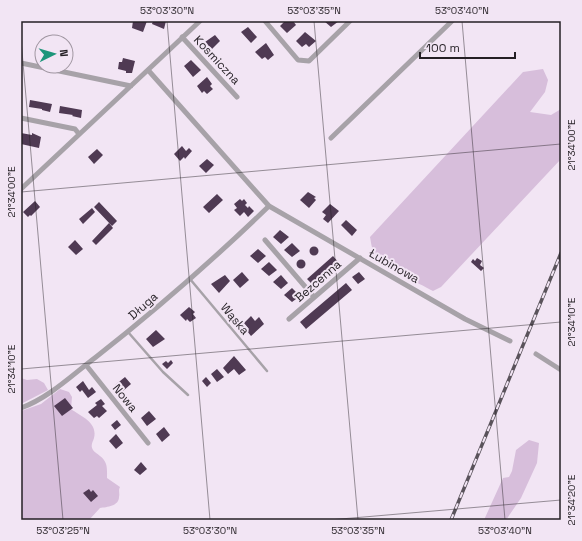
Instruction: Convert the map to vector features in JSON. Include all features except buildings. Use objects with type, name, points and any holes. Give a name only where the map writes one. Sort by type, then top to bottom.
[{"type":"street","points":[[21,189],[200,21]]},
{"type":"street","points":[[268,22],[298,60],[309,61],[350,21]]},
{"type":"street","points":[[331,138],[452,21]]},
{"type":"street","name":"Kosmiczna","points":[[182,37],[237,97]]},
{"type":"street","points":[[21,63],[131,86]]},
{"type":"street","name":"Łubinowa","points":[[148,70],[269,206],[465,319],[510,341]]},
{"type":"street","points":[[21,118],[75,129],[79,134]]},
{"type":"street","name":"Długa","points":[[21,408],[46,396],[128,332],[225,248],[269,206]]},
{"type":"street","points":[[265,240],[314,298]]},
{"type":"street","name":"Bezcenna","points":[[289,319],[360,258]]},
{"type":"street","points":[[536,354],[561,370]]},
{"type":"street","name":"Nowa","points":[[86,365],[148,443]]},
{"type":"lane","name":"Wąska","points":[[190,279],[267,371]]},
{"type":"lane","points":[[128,332],[163,372],[188,395]]},
{"type":"shaded area","points":[[543,69],[548,80],[545,92],[530,112],[551,115],[561,109],[561,159],[441,287],[433,291],[400,274],[384,262],[373,250],[370,237],[523,72]]},
{"type":"shaded area","points":[[21,378],[27,380],[37,379],[44,383],[48,390],[21,404]]},
{"type":"shaded area","points":[[60,389],[69,392],[72,397],[71,409],[91,424],[95,432],[92,448],[94,452],[103,458],[106,463],[107,478],[120,487],[118,500],[112,506],[100,508],[89,520],[21,520],[21,411],[41,404]]},
{"type":"shaded area","points":[[529,440],[539,443],[537,463],[521,498],[506,520],[484,520],[503,478],[509,477],[512,471],[516,450]]},
{"type":"railway","points":[[451,520],[561,253]]}]
